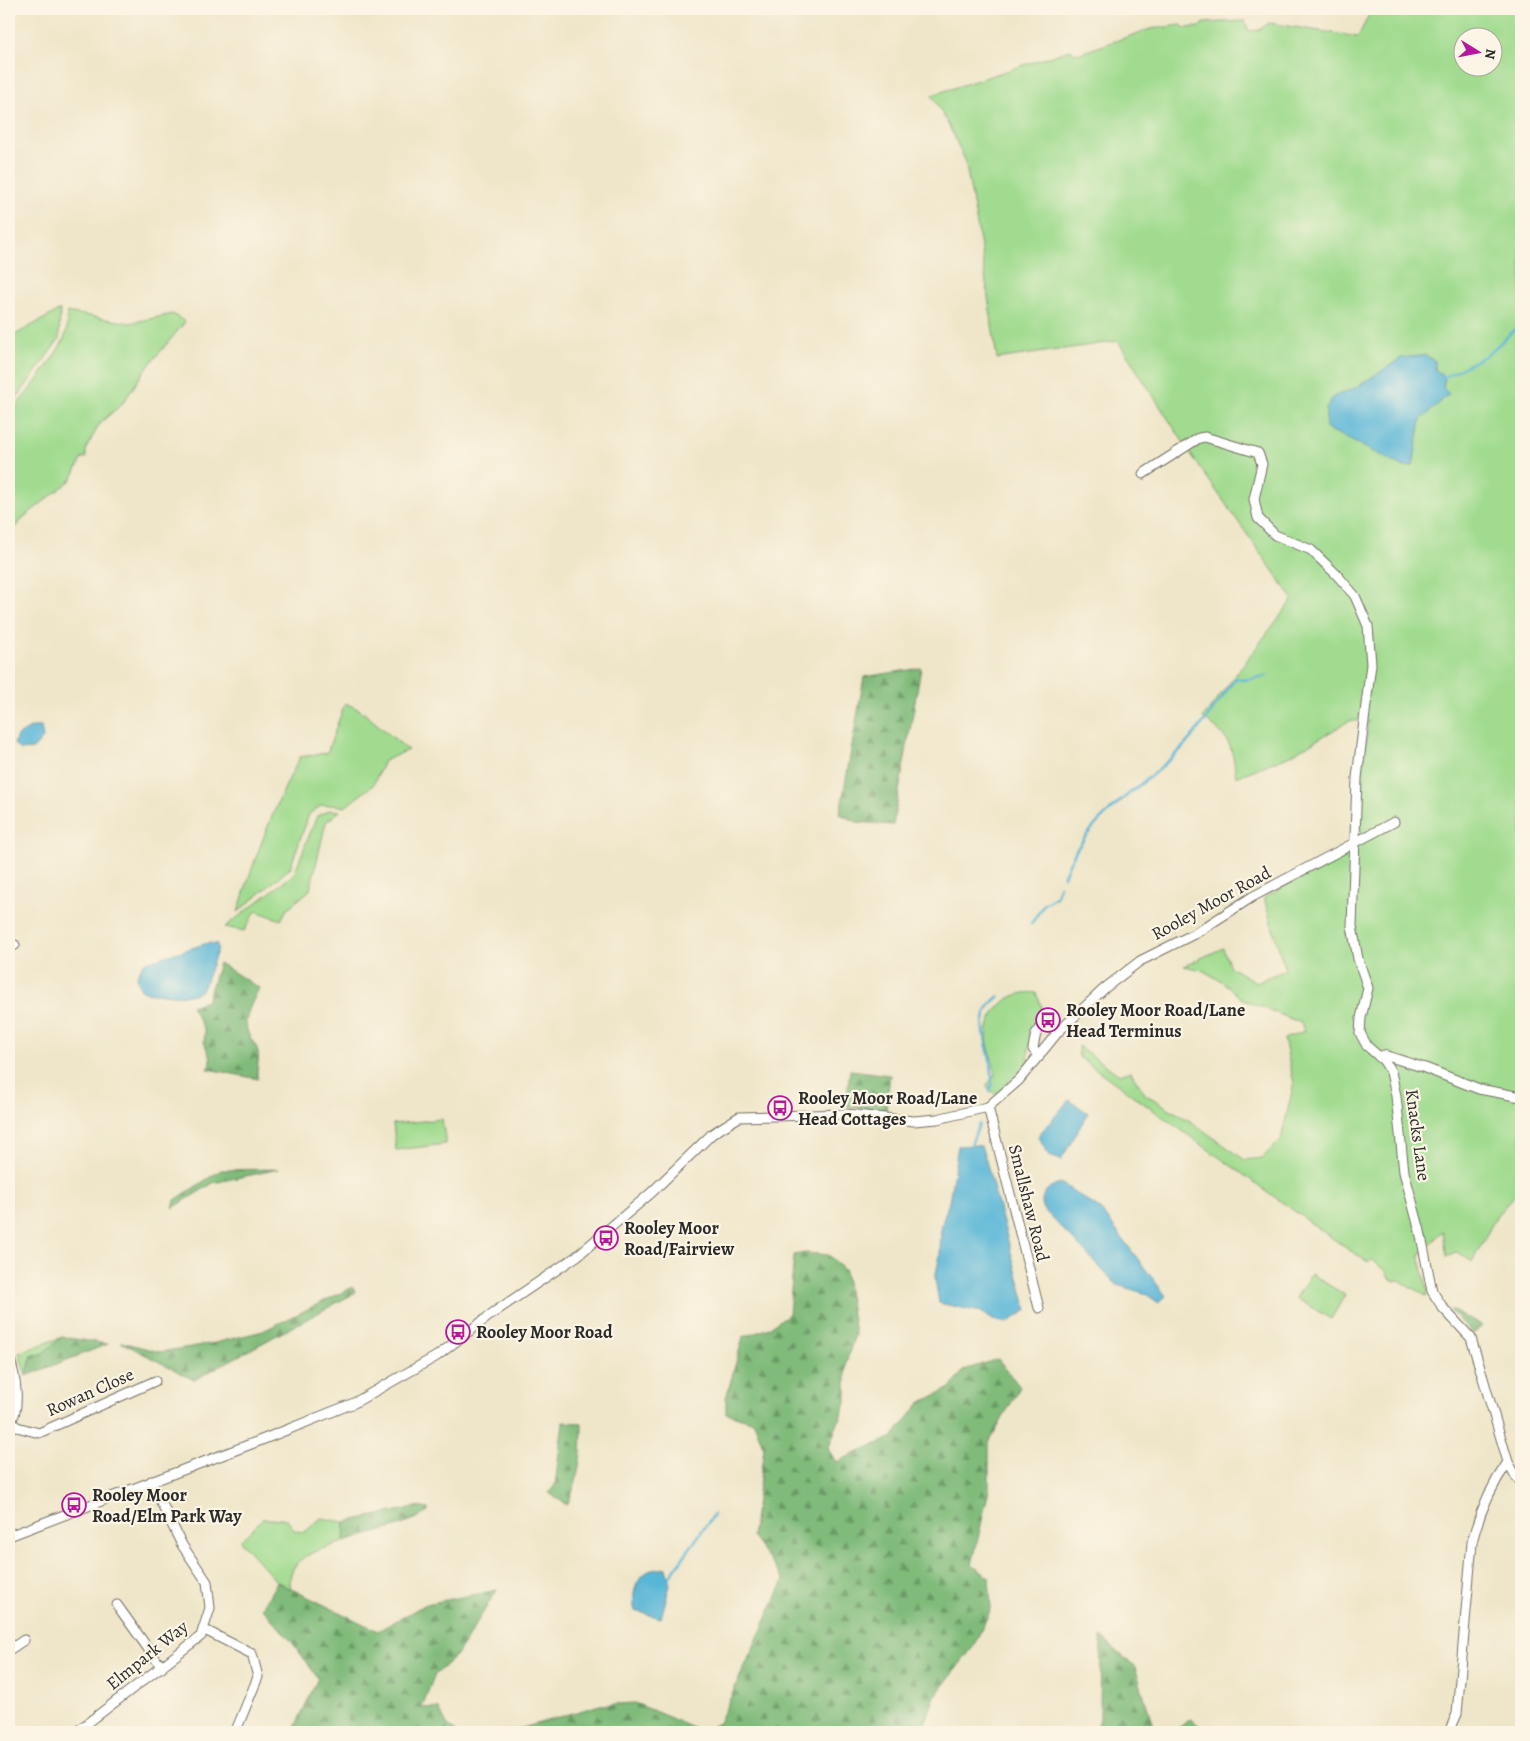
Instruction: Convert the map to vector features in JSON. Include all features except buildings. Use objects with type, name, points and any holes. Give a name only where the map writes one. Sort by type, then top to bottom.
[{"type":"street","name":"Knacks Lane","points":[[1143,474],[1198,438],[1205,436],[1258,453],[1262,464],[1254,499],[1258,518],[1275,535],[1312,550],[1356,596],[1368,626],[1371,664],[1357,778],[1352,926],[1358,959],[1368,988],[1361,1018],[1360,1033],[1367,1046],[1391,1072],[1394,1083],[1404,1172],[1420,1231],[1432,1291],[1443,1308],[1471,1338],[1508,1462],[1517,1478],[1521,1479]]},
{"type":"street","name":"Rooley Moor Road","points":[[9,1536],[354,1403],[437,1356],[493,1313],[576,1256],[650,1193],[712,1134],[739,1117],[846,1114],[914,1120],[937,1119],[988,1107],[1019,1080],[1058,1032],[1105,988],[1140,961],[1196,933],[1252,897],[1394,822]]},
{"type":"street","points":[[1039,1057],[1034,1049],[1038,1030],[1047,1024],[1058,1032]]},
{"type":"street","points":[[1379,1057],[1384,1055],[1425,1068],[1479,1089],[1521,1097]]},
{"type":"street","name":"Smallshaw Road","points":[[988,1107],[1039,1308]]},
{"type":"street","points":[[9,1357],[16,1374],[16,1401],[10,1423]]},
{"type":"street","name":"Rowan Close","points":[[10,1423],[39,1433],[155,1382]]},
{"type":"street","points":[[1449,1732],[1457,1714],[1472,1542],[1477,1524],[1498,1476],[1508,1462]]},
{"type":"street","name":"Elmpark Way","points":[[76,1732],[162,1668],[201,1636],[210,1608],[207,1582],[182,1544],[151,1481]]},
{"type":"street","points":[[117,1605],[162,1668]]},
{"type":"street","points":[[203,1629],[252,1654],[258,1677],[237,1728]]},
{"type":"street","points":[[9,1650],[24,1640]]},
{"type":"green space","points":[[1372,9],[1521,9],[1521,1188],[1497,1215],[1472,1262],[1458,1252],[1447,1257],[1443,1231],[1419,1255],[1428,1291],[1426,1296],[1399,1280],[1394,1281],[1387,1276],[1388,1273],[1372,1260],[1368,1262],[1346,1248],[1079,1057],[1078,1046],[1118,1074],[1131,1072],[1145,1094],[1190,1121],[1245,1160],[1262,1158],[1281,1140],[1294,1083],[1284,1039],[1304,1031],[1301,1023],[1242,999],[1223,982],[1202,970],[1184,966],[1223,948],[1230,967],[1256,982],[1285,970],[1264,898],[1362,845],[1359,809],[1368,721],[1349,721],[1293,754],[1236,777],[1233,756],[1228,743],[1219,731],[1203,718],[1293,599],[1196,462],[1118,341],[997,359],[980,241],[965,160],[932,95],[1070,50],[1078,54],[1150,29],[1181,25],[1185,28],[1200,27],[1204,23],[1245,21],[1249,31],[1259,30],[1269,23],[1358,37]]},
{"type":"green space","points":[[60,310],[59,339],[19,395],[9,403],[9,338]]},
{"type":"green space","points":[[67,312],[130,323],[173,314],[185,322],[145,370],[123,403],[100,423],[86,449],[86,458],[82,458],[71,480],[24,517],[9,534],[9,411],[15,407],[31,388],[62,343],[67,330]]},
{"type":"green space","points":[[921,668],[893,825],[857,822],[840,814],[864,677]]},
{"type":"green space","points":[[345,703],[360,710],[408,750],[384,761],[373,785],[345,807],[322,805],[309,814],[290,868],[238,912],[265,833],[300,757],[327,753]]},
{"type":"green space","points":[[330,810],[340,811],[326,822],[310,890],[287,909],[281,920],[256,911],[244,931],[225,927],[294,874],[317,816]]},
{"type":"green space","points":[[219,963],[259,988],[246,1023],[249,1035],[258,1052],[258,1079],[208,1069],[211,1059],[204,1042],[205,1031],[191,1006],[207,1001]]},
{"type":"green space","points":[[1027,993],[1036,993],[1042,1007],[1044,1019],[1034,1027],[1026,1064],[996,1095],[986,1086],[996,1074],[987,1037],[991,1019],[1002,1004],[1010,998]]},
{"type":"green space","points":[[850,1070],[890,1075],[886,1112],[846,1106]]},
{"type":"green space","points":[[442,1119],[446,1144],[396,1150],[393,1124]]},
{"type":"green space","points":[[279,1169],[213,1183],[173,1208],[175,1200],[221,1170]]},
{"type":"green space","points":[[805,1253],[829,1255],[845,1271],[855,1334],[846,1363],[846,1402],[828,1449],[836,1462],[893,1437],[920,1403],[950,1388],[964,1370],[998,1359],[1020,1387],[989,1443],[989,1489],[972,1565],[989,1577],[991,1609],[973,1647],[935,1696],[922,1732],[509,1732],[600,1705],[635,1703],[702,1731],[719,1723],[784,1580],[752,1536],[764,1448],[754,1422],[726,1413],[726,1398],[743,1337],[767,1329],[789,1314],[794,1255]]},
{"type":"green space","points":[[1311,1274],[1345,1295],[1331,1319],[1296,1298]]},
{"type":"green space","points":[[353,1287],[355,1293],[194,1380],[121,1342],[160,1352],[215,1343],[263,1331]]},
{"type":"green space","points":[[1451,1310],[1482,1326],[1473,1334]]},
{"type":"green space","points":[[62,1337],[42,1354],[33,1356],[26,1376],[19,1353]]},
{"type":"green space","points":[[62,1337],[108,1344],[26,1376],[32,1355],[42,1354]]},
{"type":"green space","points":[[563,1422],[582,1423],[579,1465],[575,1485],[567,1505],[549,1493],[555,1485]]},
{"type":"green space","points":[[416,1507],[428,1509],[428,1512],[402,1525],[344,1542],[345,1522]]},
{"type":"green space","points":[[321,1518],[345,1522],[344,1542],[315,1552],[298,1562],[290,1578],[291,1589],[277,1582],[240,1541],[262,1519],[287,1519],[295,1531],[305,1532]]},
{"type":"green space","points":[[277,1582],[378,1631],[426,1604],[497,1590],[458,1653],[434,1676],[422,1707],[439,1709],[447,1725],[456,1732],[293,1732],[318,1678],[292,1642],[262,1608]]},
{"type":"green space","points":[[1101,1637],[1135,1667],[1155,1732],[1093,1732],[1100,1719]]},
{"type":"green space","points":[[1191,1719],[1201,1727],[1197,1732],[1172,1732]]},
{"type":"water","points":[[1425,355],[1435,361],[1435,369],[1445,377],[1443,388],[1449,394],[1421,420],[1413,466],[1404,467],[1326,428],[1326,409],[1333,397],[1357,387],[1401,358]]},
{"type":"water","points":[[32,727],[41,727],[43,738],[33,749],[20,750],[14,744],[17,736]]},
{"type":"water","points":[[208,943],[217,944],[218,948],[203,989],[191,995],[167,995],[145,992],[140,989],[137,976],[143,963]]},
{"type":"water","points":[[1069,1100],[1088,1113],[1061,1160],[1049,1156],[1038,1136]]},
{"type":"water","points":[[958,1146],[981,1146],[985,1157],[1027,1310],[1007,1323],[993,1320],[981,1312],[939,1303],[935,1278],[940,1255],[941,1227],[949,1202]]},
{"type":"water","points":[[1061,1183],[1100,1209],[1166,1296],[1159,1303],[1144,1293],[1117,1285],[1046,1212],[1042,1202],[1044,1194],[1051,1187]]},
{"type":"water","points":[[666,1568],[670,1585],[661,1618],[635,1611],[634,1594],[640,1578],[649,1571]]},
{"type":"waterway","points":[[1445,377],[1487,355],[1521,322]]},
{"type":"waterway","points":[[1064,876],[1073,856],[1099,821],[1182,748],[1236,678],[1243,680],[1267,676]]},
{"type":"waterway","points":[[1031,924],[1044,904],[1056,897],[1060,886]]},
{"type":"waterway","points":[[990,1091],[991,1065],[984,1028],[984,1017],[989,1006],[999,996]]},
{"type":"waterway","points":[[971,1145],[979,1124]]},
{"type":"waterway","points":[[668,1579],[714,1514]]},
{"type":"place","name":"Rooley Moor Road/Lane Head Terminus","points":[[1048,1020]]},
{"type":"place","name":"Rooley Moor Road/Lane Head Cottages","points":[[780,1108]]},
{"type":"place","name":"Rooley Moor Road/Fairview","points":[[606,1238]]},
{"type":"place","name":"Rooley Moor Road","points":[[458,1332]]},
{"type":"place","name":"Rooley Moor Road/Elm Park Way","points":[[74,1505]]}]
